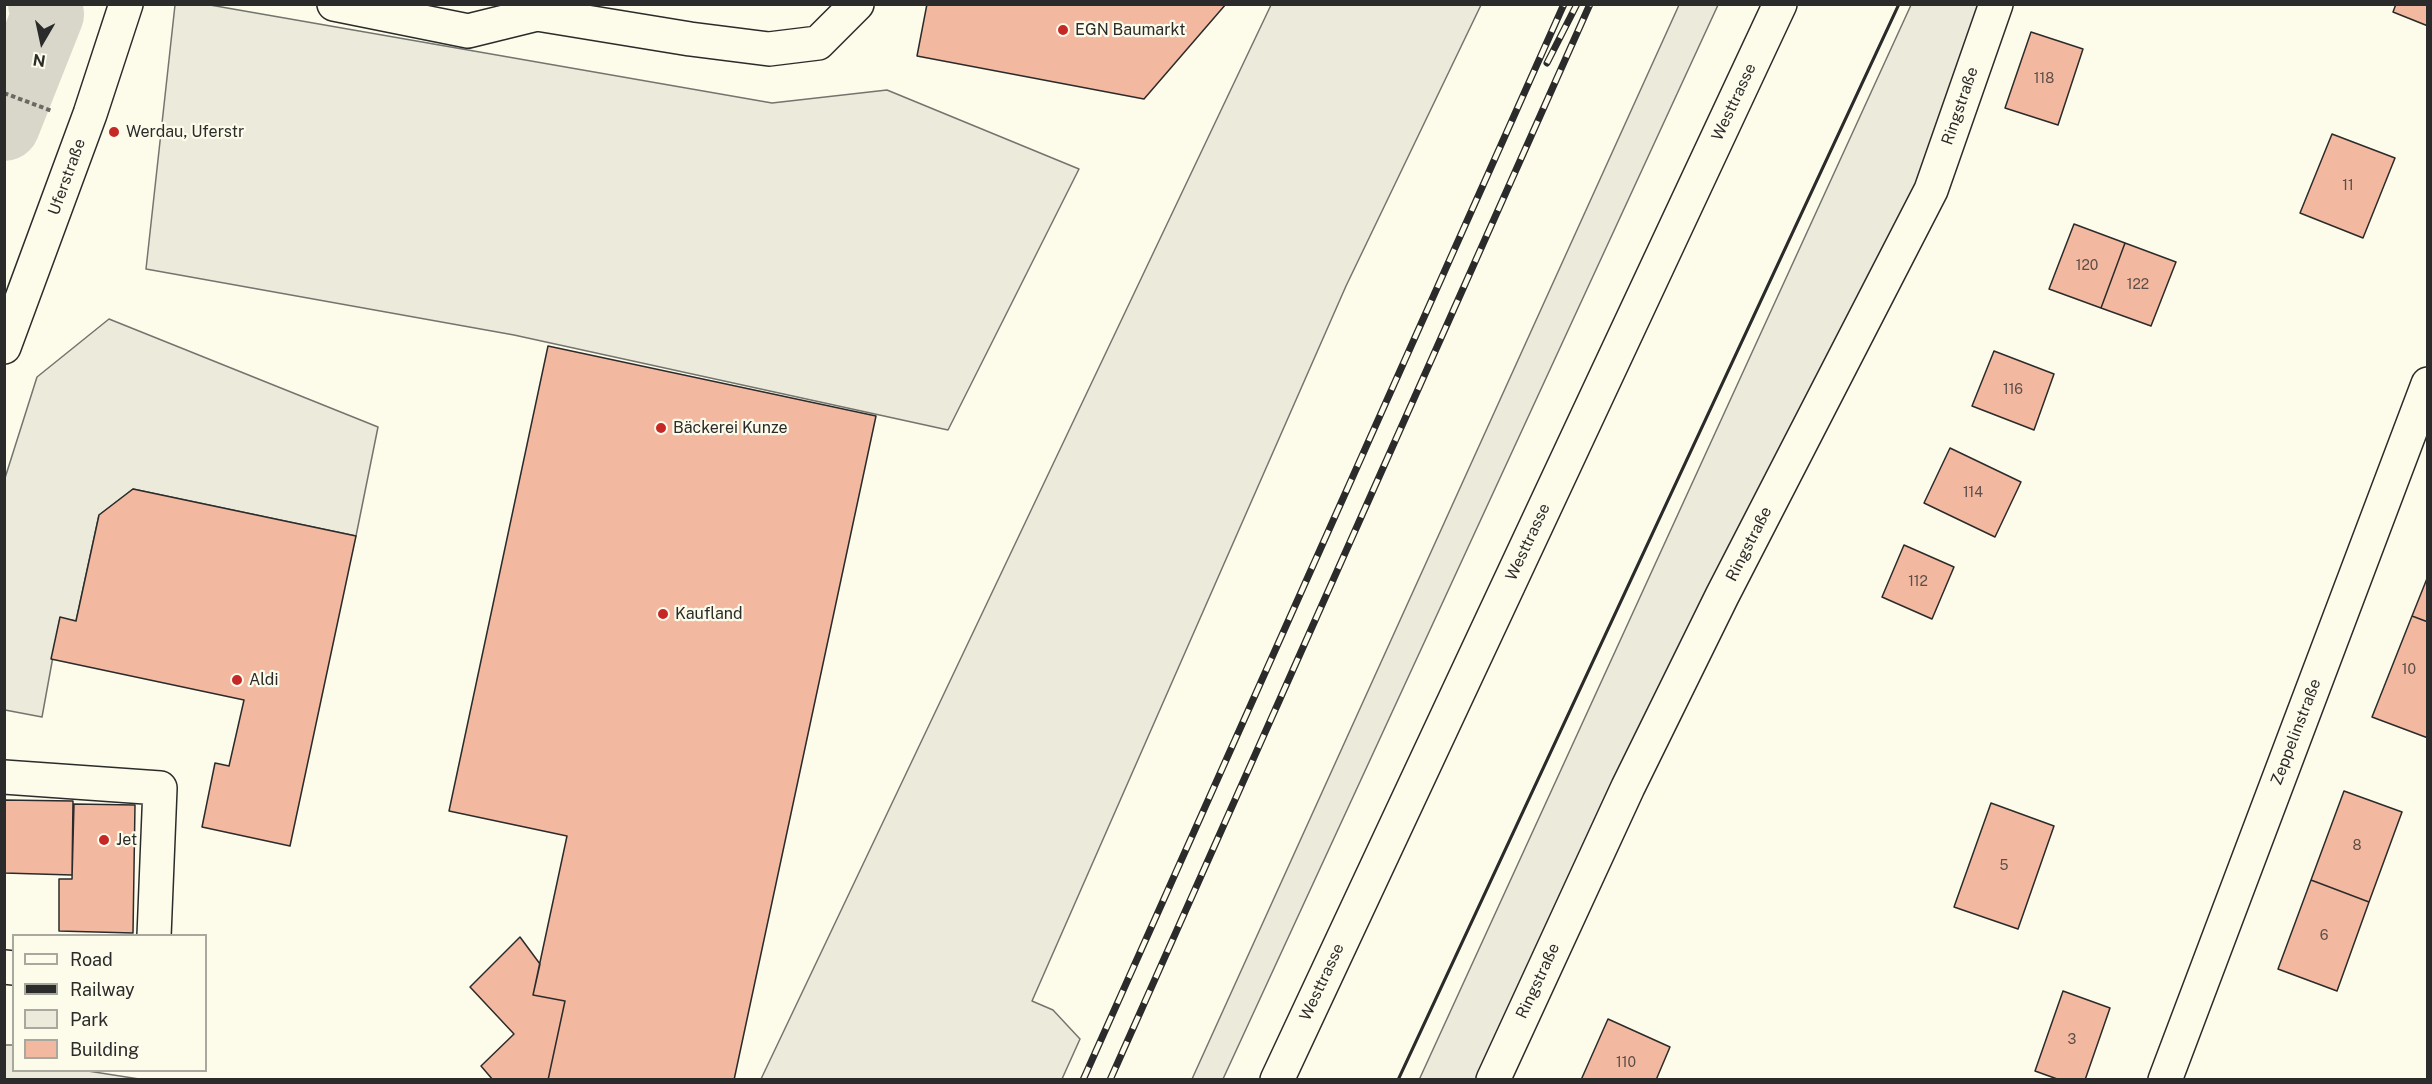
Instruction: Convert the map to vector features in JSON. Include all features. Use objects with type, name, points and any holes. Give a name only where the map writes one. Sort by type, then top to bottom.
[{"type":"street","name":"Uferstraße","points":[[4,347],[90,114],[126,4]]},
{"type":"street","points":[[349,6],[468,31],[537,14],[690,39],[769,49],[818,43],[857,4]]},
{"type":"street","name":"Westtrasse","points":[[1277,1080],[1780,4]]},
{"type":"street","name":"Ringstraße","points":[[1493,1080],[1628,787],[1722,596],[1930,190],[1996,4]]},
{"type":"street","name":"Zeppelinstraße","points":[[2165,1080],[2427,384]]},
{"type":"street","points":[[4,777],[160,788],[154,934]]},
{"type":"path","points":[[4,93],[56,113]]},
{"type":"green space","points":[[1271,5],[1481,5],[1346,286],[1032,1001],[1053,1010],[1080,1039],[1062,1079],[761,1079]]},
{"type":"green space","points":[[1679,5],[1718,5],[1223,1079],[1192,1079]]},
{"type":"green space","points":[[1911,5],[1996,5],[1931,190],[1493,1079],[1419,1080]]},
{"type":"shaded area","points":[[175,5],[210,5],[772,103],[887,90],[1079,169],[948,430],[514,335],[146,269]]},
{"type":"shaded area","points":[[109,319],[378,427],[356,536],[133,489],[99,515],[76,621],[60,618],[42,717],[5,710],[5,478],[37,377]]},
{"type":"shaded area","points":[[5,1045],[12,1045],[12,1072],[94,1072],[139,1079],[5,1079]]},
{"type":"building","name":"EGN Baumarkt","points":[[927,4],[1226,4],[1144,99],[917,56]]},
{"type":"building","points":[[2396,4],[2428,4],[2428,26],[2393,12]]},
{"type":"building","points":[[2031,32],[2083,49],[2058,125],[2005,108]]},
{"type":"building","points":[[2332,134],[2395,158],[2363,238],[2300,213]]},
{"type":"building","points":[[2074,224],[2125,243],[2101,308],[2049,289]]},
{"type":"building","points":[[2125,243],[2176,262],[2151,326],[2101,308]]},
{"type":"building","name":"Kaufland","points":[[548,346],[876,416],[734,1080],[548,1080],[565,1001],[533,995],[567,836],[449,811]]},
{"type":"building","points":[[1994,351],[2054,374],[2034,430],[1972,406]]},
{"type":"building","points":[[1950,448],[2021,482],[1995,537],[1924,503]]},
{"type":"building","name":"Aldi","points":[[133,489],[356,536],[290,846],[202,827],[215,763],[229,766],[244,700],[51,659],[60,617],[76,621],[99,515]]},
{"type":"building","points":[[1904,545],[1954,567],[1932,619],[1882,597]]},
{"type":"building","points":[[2428,576],[2428,622],[2412,616]]},
{"type":"building","points":[[2412,616],[2428,622],[2428,738],[2372,717]]},
{"type":"building","points":[[2344,791],[2402,812],[2369,902],[2311,880]]},
{"type":"building","points":[[4,800],[73,801],[72,875],[4,873]]},
{"type":"building","points":[[1991,803],[2054,826],[2018,929],[1954,907]]},
{"type":"building","name":"Jet","points":[[74,804],[135,805],[133,933],[59,931],[59,879],[72,879]]},
{"type":"building","points":[[2311,880],[2369,902],[2337,991],[2278,969]]},
{"type":"building","points":[[520,937],[540,964],[533,995],[565,1001],[548,1080],[493,1080],[481,1066],[514,1034],[470,987]]},
{"type":"building","points":[[2063,991],[2110,1008],[2085,1080],[2060,1080],[2035,1071]]},
{"type":"building","points":[[1608,1019],[1670,1047],[1656,1080],[1581,1080]]},
{"type":"waterway","points":[[4,125],[48,14],[44,4]]},
{"type":"railway","points":[[1083,1080],[1564,4]]},
{"type":"railway","points":[[1547,63],[1577,4]]},
{"type":"railway","points":[[1110,1080],[1590,4]]},
{"type":"wall","points":[[1398,1080],[1899,4]]},
{"type":"place","name":"EGN Baumarkt","points":[[1063,30]]},
{"type":"place","name":"Werdau, Uferstr","points":[[114,132]]},
{"type":"place","name":"Bäckerei Kunze","points":[[661,428]]},
{"type":"place","name":"Kaufland","points":[[663,614]]},
{"type":"place","name":"Aldi","points":[[237,680]]},
{"type":"place","name":"Jet","points":[[104,840]]}]
